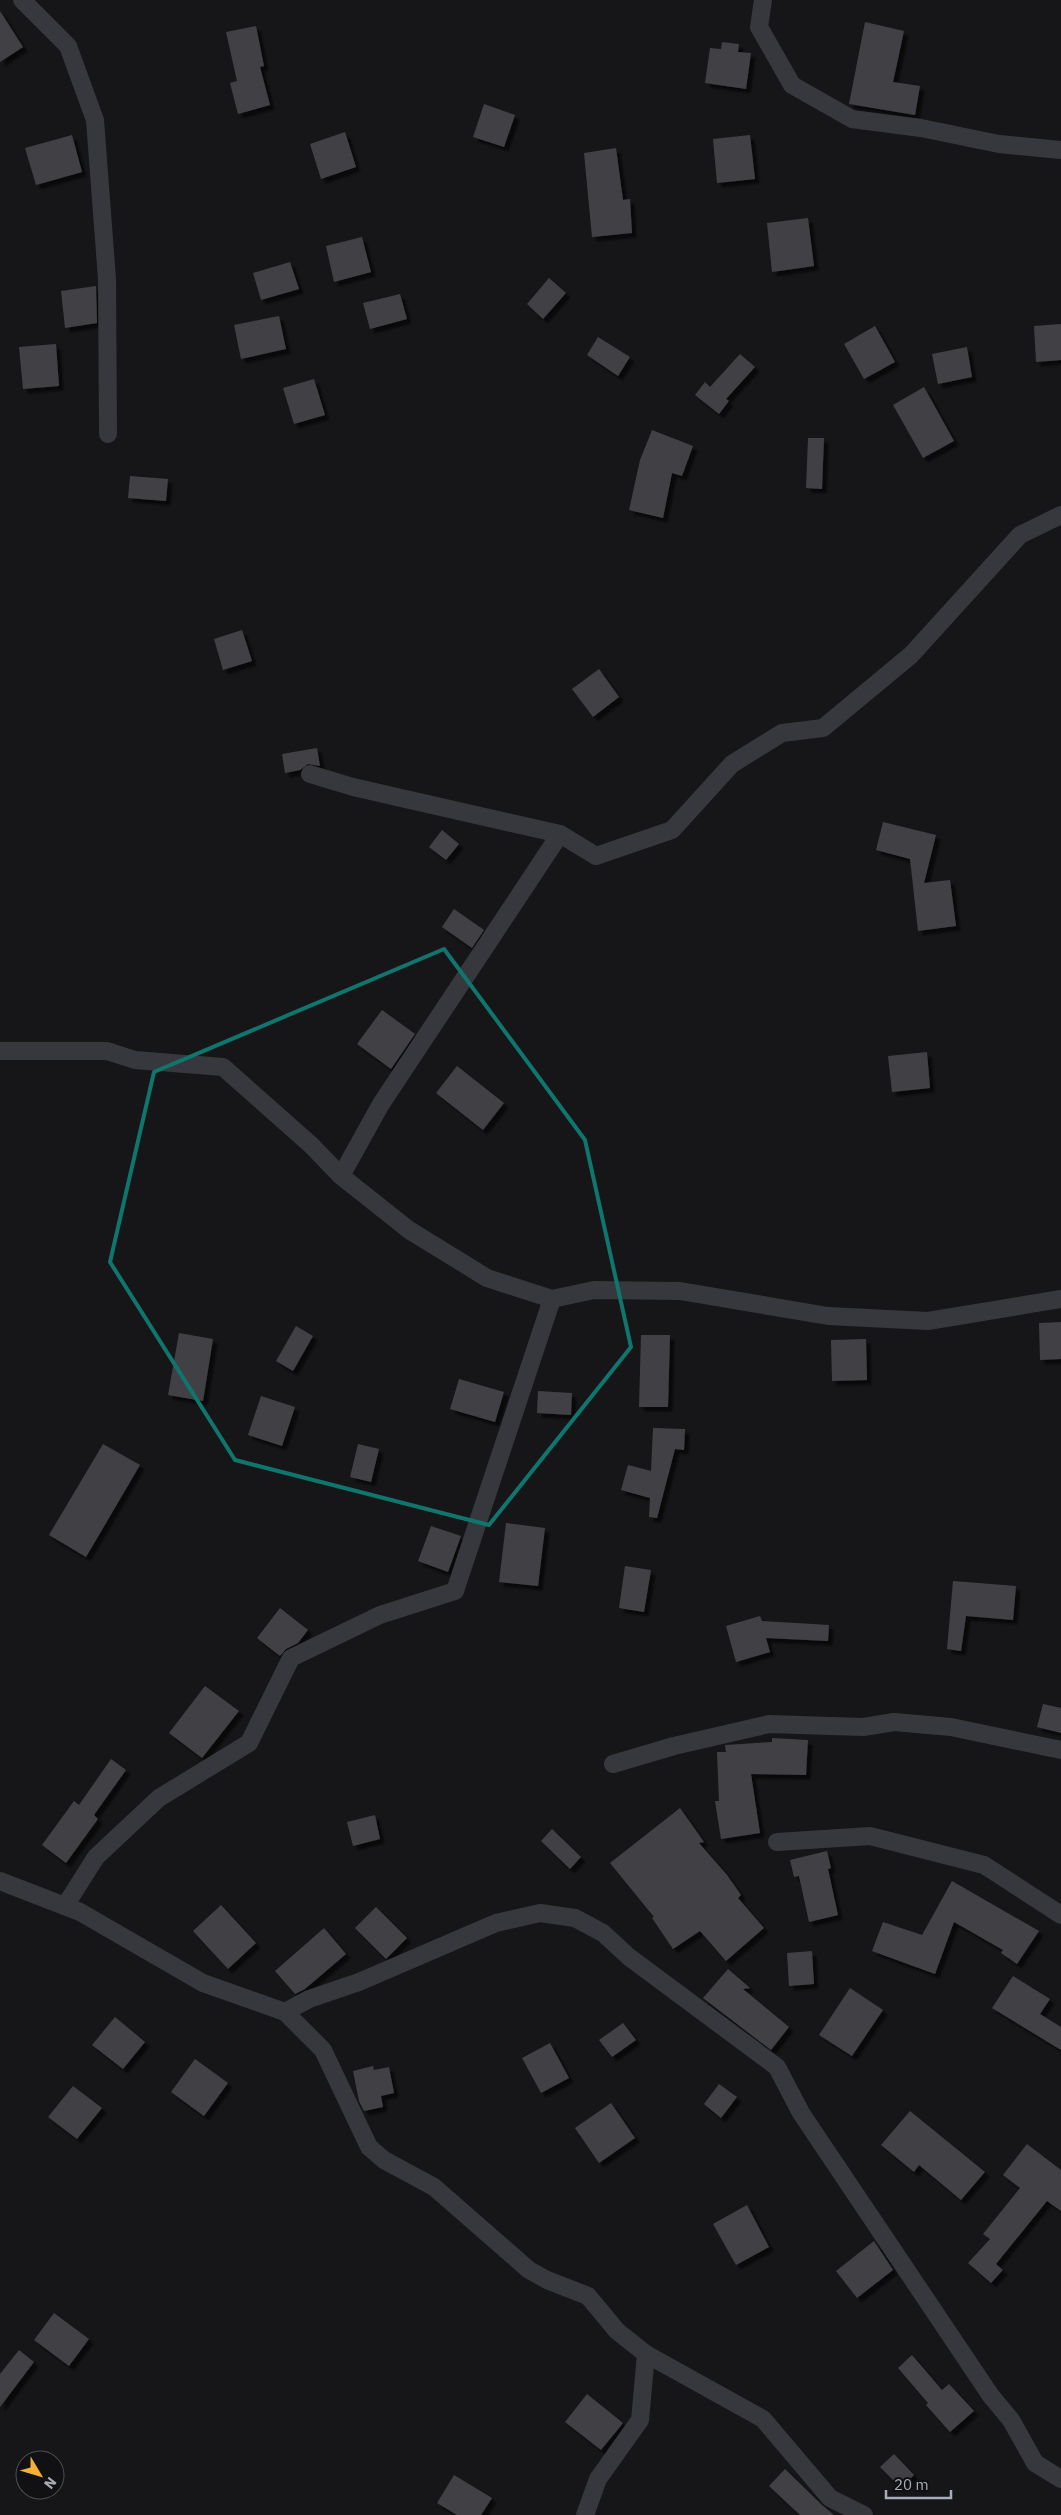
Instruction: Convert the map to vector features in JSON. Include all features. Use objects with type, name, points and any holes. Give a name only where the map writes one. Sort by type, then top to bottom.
[{"type":"street","points":[[22,0],[68,46],[95,120],[107,279],[108,434]]},
{"type":"street","points":[[763,0],[759,26],[792,85],[852,119],[921,128],[999,144],[1061,150]]},
{"type":"street","points":[[310,774],[353,787],[560,834],[596,856],[672,830],[732,764],[782,733],[822,728],[911,656],[1020,535],[1061,515]]},
{"type":"street","points":[[341,1176],[381,1104],[560,834]]},
{"type":"street","points":[[0,1051],[107,1051],[135,1060],[223,1067],[311,1145],[341,1176],[409,1230],[487,1278],[552,1299],[594,1290],[680,1291],[828,1316],[928,1321],[1061,1299]]},
{"type":"street","points":[[65,1906],[96,1857],[159,1798],[249,1743],[291,1658],[380,1615],[455,1591],[552,1299]]},
{"type":"street","points":[[613,1764],[674,1746],[769,1724],[863,1727],[894,1722],[951,1727],[1061,1750]]},
{"type":"street","points":[[777,1842],[870,1836],[984,1865],[1061,1915]]},
{"type":"street","points":[[0,1881],[80,1912],[203,1983],[285,2012],[322,2050],[369,2147],[384,2160],[434,2188],[529,2270],[547,2280],[588,2296],[617,2331],[646,2354],[763,2419],[830,2498],[864,2515]]},
{"type":"street","points":[[285,2012],[309,2000],[359,1982],[496,1923],[540,1912],[574,1918],[603,1933],[629,1957],[778,2067],[801,2113],[986,2388],[1011,2420],[1035,2463],[1061,2479]]},
{"type":"street","points":[[585,2515],[598,2479],[640,2420],[646,2354]]},
{"type":"highlighted area","points":[[444,949],[585,1140],[631,1347],[489,1525],[235,1460],[110,1262],[154,1072]]},
{"type":"building","points":[[0,11],[23,47],[0,62]]},
{"type":"building","points":[[865,22],[904,31],[893,82],[920,86],[915,115],[849,104]]},
{"type":"building","points":[[256,26],[264,66],[260,67],[270,105],[238,114],[230,83],[237,81],[226,32]]},
{"type":"building","points":[[722,42],[739,44],[738,52],[751,53],[746,89],[705,83],[710,48],[721,49]]},
{"type":"building","points":[[484,104],[515,115],[504,147],[473,137]]},
{"type":"building","points":[[345,132],[356,167],[321,179],[310,144]]},
{"type":"building","points":[[72,135],[82,172],[36,185],[25,148]]},
{"type":"building","points":[[750,135],[755,179],[717,183],[713,139]]},
{"type":"building","points":[[616,148],[623,200],[630,199],[632,233],[592,237],[584,153]]},
{"type":"building","points":[[808,218],[814,266],[772,272],[767,223]]},
{"type":"building","points":[[362,237],[371,272],[334,282],[326,246]]},
{"type":"building","points":[[290,262],[299,289],[261,300],[253,273]]},
{"type":"building","points":[[549,278],[566,293],[543,319],[527,304]]},
{"type":"building","points":[[96,286],[97,323],[65,328],[61,291]]},
{"type":"building","points":[[400,294],[407,319],[370,329],[363,303]]},
{"type":"building","points":[[279,316],[286,349],[241,359],[234,325]]},
{"type":"building","points":[[1061,324],[1061,360],[1036,362],[1034,326]]},
{"type":"building","points":[[875,326],[895,362],[864,379],[844,344]]},
{"type":"building","points":[[598,337],[630,357],[618,376],[587,355]]},
{"type":"building","points":[[56,344],[59,386],[23,389],[19,347]]},
{"type":"building","points":[[967,347],[972,377],[938,384],[932,354]]},
{"type":"building","points":[[740,354],[755,367],[726,399],[729,401],[719,414],[695,395],[705,382],[710,387]]},
{"type":"building","points":[[314,379],[325,415],[294,424],[283,388]]},
{"type":"building","points":[[924,387],[954,441],[923,458],[893,405]]},
{"type":"building","points":[[652,430],[693,446],[682,476],[672,473],[663,518],[629,510],[640,460]]},
{"type":"building","points":[[808,438],[824,438],[822,489],[806,488]]},
{"type":"building","points":[[130,476],[168,479],[166,501],[128,498]]},
{"type":"building","points":[[242,630],[252,661],[223,670],[214,639]]},
{"type":"building","points":[[599,669],[619,697],[593,717],[572,689]]},
{"type":"building","points":[[317,748],[320,766],[308,764],[300,770],[285,773],[282,754]]},
{"type":"building","points":[[883,822],[936,835],[924,883],[950,880],[956,926],[918,931],[910,859],[876,850]]},
{"type":"building","points":[[442,830],[459,844],[446,860],[429,847]]},
{"type":"building","points":[[454,909],[484,930],[472,948],[442,927]]},
{"type":"building","points":[[382,1010],[415,1034],[391,1069],[357,1044]]},
{"type":"building","points":[[927,1052],[930,1088],[892,1092],[888,1056]]},
{"type":"building","points":[[457,1066],[504,1103],[483,1130],[436,1093]]},
{"type":"building","points":[[1061,1322],[1061,1359],[1040,1360],[1039,1323]]},
{"type":"building","points":[[296,1326],[313,1336],[293,1371],[276,1361]]},
{"type":"building","points":[[179,1333],[213,1339],[203,1401],[168,1395]]},
{"type":"building","points":[[641,1335],[670,1335],[668,1407],[639,1407]]},
{"type":"building","points":[[866,1339],[867,1380],[832,1381],[831,1340]]},
{"type":"building","points":[[459,1379],[504,1392],[495,1422],[450,1409]]},
{"type":"building","points":[[538,1391],[572,1393],[571,1415],[537,1413]]},
{"type":"building","points":[[261,1396],[295,1407],[282,1446],[248,1435]]},
{"type":"building","points":[[653,1428],[685,1429],[684,1450],[675,1449],[657,1518],[649,1517],[650,1498],[621,1490],[628,1465],[651,1471]]},
{"type":"building","points":[[103,1444],[140,1465],[86,1557],[49,1535]]},
{"type":"building","points":[[358,1444],[379,1449],[371,1482],[350,1477]]},
{"type":"building","points":[[506,1523],[545,1528],[538,1586],[499,1582]]},
{"type":"building","points":[[431,1526],[461,1536],[448,1572],[418,1561]]},
{"type":"building","points":[[625,1566],[651,1570],[644,1612],[619,1608]]},
{"type":"building","points":[[953,1581],[1016,1586],[1013,1620],[966,1616],[961,1651],[947,1649]]},
{"type":"building","points":[[280,1608],[308,1630],[298,1643],[286,1649],[280,1656],[257,1638]]},
{"type":"building","points":[[760,1616],[762,1621],[829,1625],[828,1641],[766,1638],[770,1652],[736,1662],[726,1626]]},
{"type":"building","points":[[205,1686],[239,1711],[202,1758],[169,1733]]},
{"type":"building","points":[[1043,1704],[1061,1708],[1061,1733],[1037,1727]]},
{"type":"building","points":[[772,1738],[808,1740],[806,1775],[751,1774],[760,1833],[721,1839],[715,1801],[719,1801],[717,1752],[726,1752],[725,1745],[772,1742]]},
{"type":"building","points":[[111,1759],[126,1770],[94,1815],[98,1819],[66,1863],[42,1845],[74,1801],[79,1805]]},
{"type":"building","points":[[680,1808],[704,1842],[699,1843],[727,1875],[741,1895],[738,1898],[764,1928],[726,1961],[700,1931],[673,1949],[652,1918],[654,1917],[610,1863]]},
{"type":"building","points":[[375,1815],[380,1839],[353,1846],[347,1822]]},
{"type":"building","points":[[552,1829],[581,1857],[570,1869],[541,1841]]},
{"type":"building","points":[[827,1851],[831,1868],[828,1869],[838,1915],[809,1922],[799,1876],[794,1877],[790,1860]]},
{"type":"building","points":[[952,1881],[1039,1931],[1017,1964],[1001,1953],[1003,1950],[954,1922],[935,1974],[872,1951],[883,1922],[922,1935]]},
{"type":"building","points":[[221,1905],[256,1943],[228,1969],[193,1931]]},
{"type":"building","points":[[376,1907],[407,1938],[386,1959],[355,1928]]},
{"type":"building","points":[[324,1928],[346,1954],[305,1989],[295,1994],[275,1971]]},
{"type":"building","points":[[812,1951],[814,1984],[789,1986],[787,1953]]},
{"type":"building","points":[[728,1969],[750,1988],[743,1989],[789,2027],[771,2050],[703,1998]]},
{"type":"building","points":[[1013,1976],[1050,1999],[1040,2014],[1061,2027],[1061,2050],[992,2008]]},
{"type":"building","points":[[850,1988],[883,2010],[852,2056],[819,2035]]},
{"type":"building","points":[[115,2017],[145,2042],[123,2069],[92,2045]]},
{"type":"building","points":[[623,2023],[636,2040],[612,2057],[599,2040]]},
{"type":"building","points":[[550,2043],[569,2078],[541,2093],[522,2058]]},
{"type":"building","points":[[195,2059],[228,2083],[204,2116],[171,2092]]},
{"type":"building","points":[[373,2066],[374,2070],[389,2067],[394,2093],[381,2096],[383,2107],[364,2111],[359,2101],[353,2071]]},
{"type":"building","points":[[719,2084],[737,2097],[721,2118],[704,2104]]},
{"type":"building","points":[[73,2086],[102,2108],[77,2139],[48,2117]]},
{"type":"building","points":[[611,2103],[635,2138],[599,2163],[575,2128]]},
{"type":"building","points":[[910,2111],[985,2172],[961,2200],[919,2165],[914,2172],[881,2145]]},
{"type":"building","points":[[1027,2144],[1061,2170],[1061,2211],[1047,2201],[996,2264],[1003,2270],[991,2283],[968,2263],[990,2239],[983,2234],[1020,2188],[1003,2175]]},
{"type":"building","points":[[747,2205],[769,2247],[736,2265],[713,2224]]},
{"type":"building","points":[[874,2241],[893,2270],[857,2298],[836,2271]]},
{"type":"building","points":[[54,2313],[89,2339],[69,2366],[34,2340]]},
{"type":"building","points":[[19,2350],[34,2362],[0,2407],[0,2374]]},
{"type":"building","points":[[912,2355],[942,2390],[949,2384],[974,2411],[950,2432],[926,2405],[928,2403],[898,2368]]},
{"type":"building","points":[[587,2394],[623,2423],[601,2450],[565,2422]]},
{"type":"building","points":[[894,2454],[914,2475],[901,2488],[880,2467]]},
{"type":"building","points":[[785,2469],[834,2515],[800,2515],[769,2486]]},
{"type":"building","points":[[454,2475],[492,2498],[481,2515],[457,2515],[437,2503]]}]
